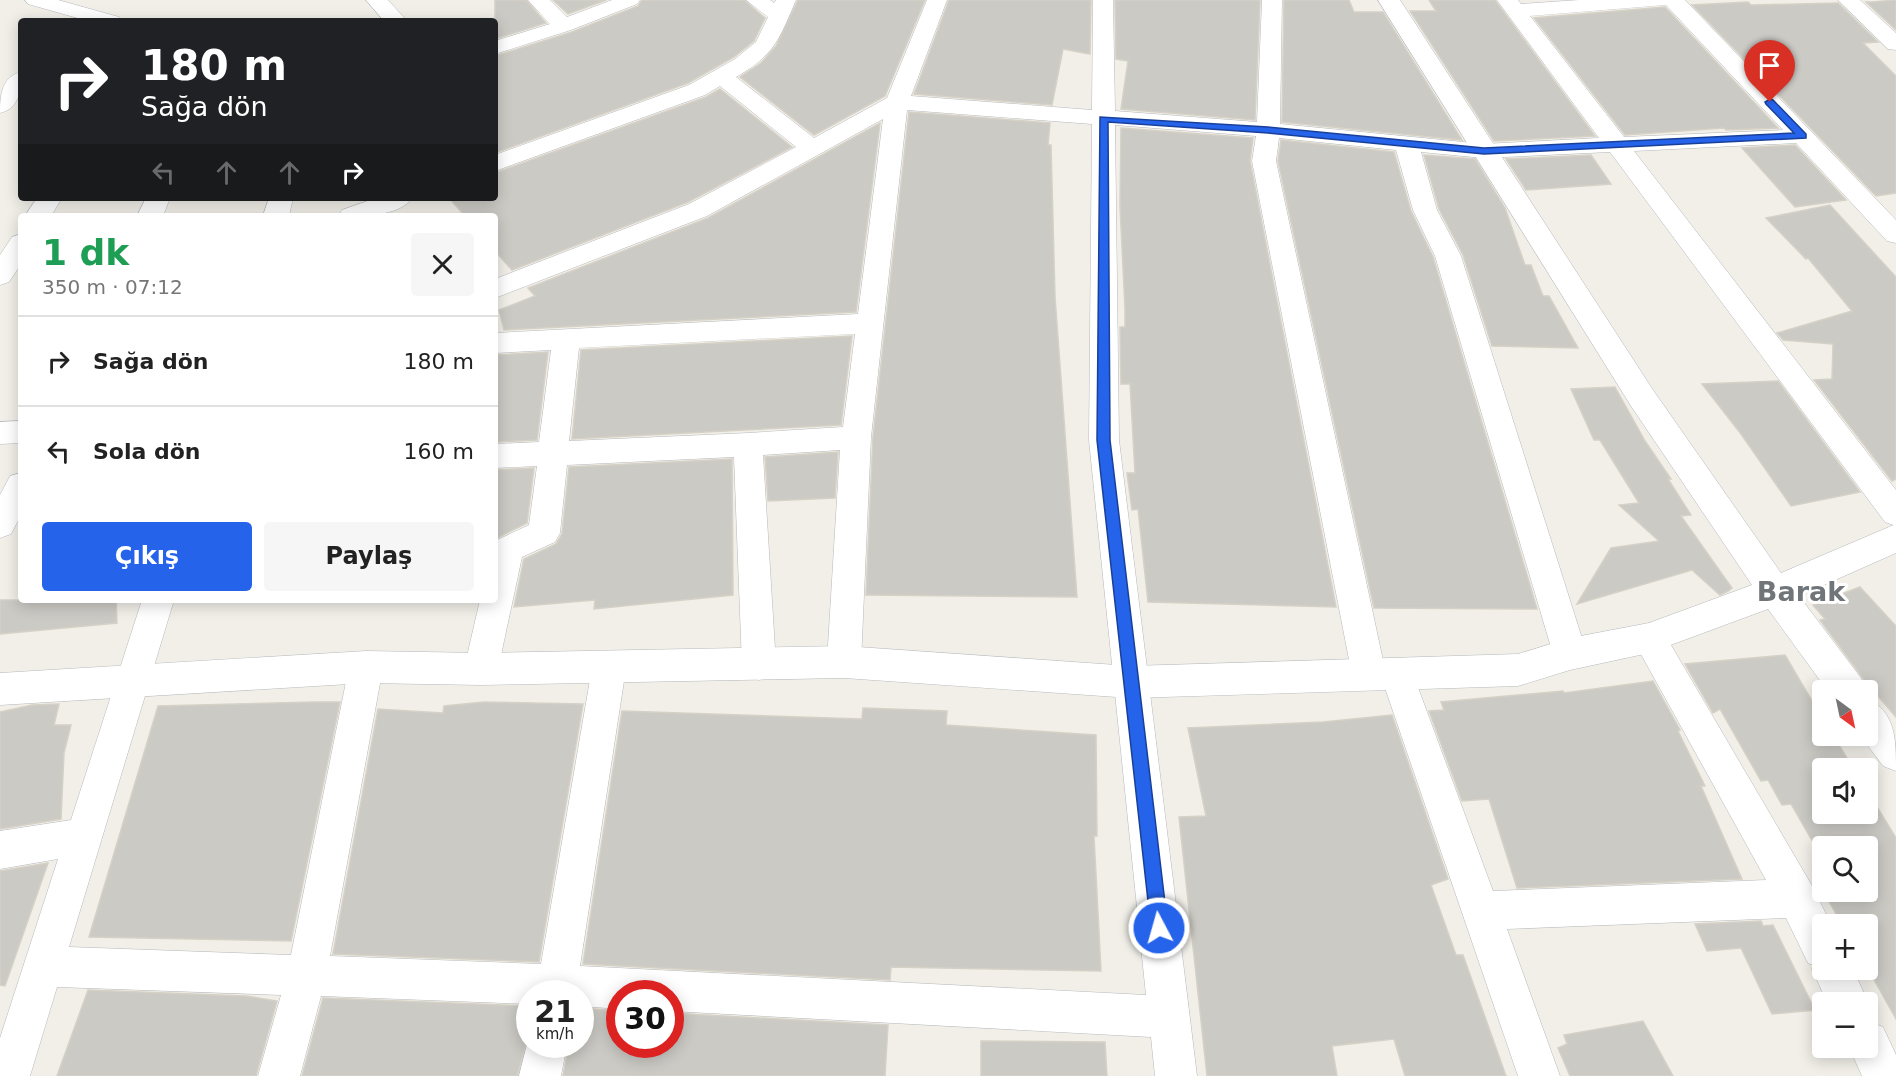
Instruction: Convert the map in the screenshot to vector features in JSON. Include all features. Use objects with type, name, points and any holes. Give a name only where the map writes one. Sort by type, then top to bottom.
[{"type":"street","points":[[38,0],[93,18]]},
{"type":"street","points":[[376,0],[393,18]]},
{"type":"street","points":[[538,0],[564,26]]},
{"type":"street","points":[[498,47],[564,26],[630,0]]},
{"type":"street","points":[[498,162],[697,90],[743,64],[765,45],[783,8],[756,0]]},
{"type":"street","points":[[844,662],[856,436],[897,102],[937,0]]},
{"type":"street","points":[[1103,0],[1104,440],[1176,1076]]},
{"type":"street","points":[[1272,0],[1268,130],[1264,162],[1383,674],[1480,911],[1539,1076]]},
{"type":"street","points":[[1389,0],[1642,398],[1775,591],[1841,680]]},
{"type":"street","points":[[1511,5],[1662,0]]},
{"type":"street","points":[[1673,0],[1896,235]]},
{"type":"street","points":[[1848,0],[1896,44]]},
{"type":"street","points":[[3,691],[366,668],[609,668],[844,662],[1131,682],[1518,670],[1570,654],[1649,638],[1775,591],[1893,537],[1615,145],[1511,5]]},
{"type":"street","points":[[0,71],[18,77]]},
{"type":"street","points":[[721,76],[812,148]]},
{"type":"street","points":[[0,106],[18,82]]},
{"type":"street","points":[[498,288],[698,210],[897,102],[1268,130],[1484,151],[1802,136]]},
{"type":"street","points":[[1407,145],[1425,210],[1448,256],[1570,654]]},
{"type":"street","points":[[359,213],[392,201]]},
{"type":"street","points":[[0,276],[18,248]]},
{"type":"street","points":[[498,343],[870,323]]},
{"type":"street","points":[[498,593],[508,549],[544,532],[566,339]]},
{"type":"street","points":[[0,433],[18,432]]},
{"type":"street","points":[[498,456],[748,445],[856,436]]},
{"type":"street","points":[[748,445],[759,665]]},
{"type":"street","points":[[0,525],[18,491]]},
{"type":"street","points":[[9,1076],[157,603]]},
{"type":"street","points":[[481,669],[496,603]]},
{"type":"street","points":[[1649,638],[1797,898],[1812,929]]},
{"type":"street","points":[[279,1076],[307,974],[366,668]]},
{"type":"street","points":[[558,980],[609,668]]},
{"type":"street","points":[[1878,729],[1896,753]]},
{"type":"street","points":[[0,850],[86,836]]},
{"type":"street","points":[[1480,911],[1797,898]]},
{"type":"street","points":[[44,966],[307,974],[516,987]]},
{"type":"street","points":[[594,991],[1169,1017]]},
{"type":"street","points":[[540,1076],[543,1058]]},
{"type":"street","points":[[1876,1058],[1884,1076]]},
{"type":"building","points":[[495,0],[526,0],[546,23],[498,38],[498,18],[495,18]]},
{"type":"building","points":[[553,0],[606,0],[568,14]]},
{"type":"building","points":[[642,0],[744,0],[765,18],[754,41],[734,57],[688,83],[498,152],[498,55],[572,32],[638,6]]},
{"type":"building","points":[[798,0],[925,0],[885,96],[814,135],[740,77],[761,63],[776,46]]},
{"type":"building","points":[[949,0],[1091,0],[1090,54],[1063,49],[1052,105],[914,94]]},
{"type":"building","points":[[1115,0],[1260,0],[1255,120],[1121,109],[1128,61],[1116,59]]},
{"type":"building","points":[[1284,0],[1349,0],[1354,12],[1383,12],[1462,140],[1282,122]]},
{"type":"building","points":[[1429,0],[1495,0],[1595,136],[1494,141],[1410,11],[1436,11]]},
{"type":"building","points":[[1896,0],[1896,30],[1866,2],[1872,2]]},
{"type":"building","points":[[1748,2],[1751,5],[1838,3],[1878,42],[1863,43],[1896,76],[1896,193],[1876,196],[1692,5]]},
{"type":"building","points":[[1665,7],[1778,128],[1726,130],[1724,128],[1625,135],[1534,18]]},
{"type":"building","points":[[720,89],[792,147],[688,202],[512,270],[498,254],[498,213],[462,213],[452,201],[498,201],[498,172],[706,97]]},
{"type":"building","points":[[909,112],[1050,123],[1048,145],[1051,145],[1055,297],[1077,597],[866,595],[873,437]]},
{"type":"building","points":[[880,123],[856,312],[504,330],[499,310],[535,296],[528,288],[708,218]]},
{"type":"building","points":[[1121,128],[1253,138],[1250,161],[1336,607],[1148,602],[1138,509],[1132,510],[1127,473],[1135,473],[1130,384],[1121,384],[1120,327],[1125,327],[1125,309],[1120,206]]},
{"type":"building","points":[[1281,140],[1394,152],[1411,211],[1433,257],[1537,609],[1374,608],[1278,161]]},
{"type":"building","points":[[1795,145],[1846,200],[1795,207],[1742,148]]},
{"type":"building","points":[[1424,155],[1475,159],[1505,208],[1525,265],[1531,265],[1543,296],[1549,296],[1578,348],[1492,346],[1463,255],[1439,209]]},
{"type":"building","points":[[1591,155],[1611,184],[1526,190],[1506,159]]},
{"type":"building","points":[[1830,205],[1896,277],[1896,479],[1892,481],[1814,380],[1832,379],[1833,344],[1783,340],[1777,333],[1852,311],[1808,258],[1806,259],[1766,218]]},
{"type":"building","points":[[852,336],[841,425],[572,439],[581,350]]},
{"type":"building","points":[[548,352],[537,440],[498,442],[498,355]]},
{"type":"building","points":[[1778,381],[1860,492],[1791,506],[1741,434],[1702,384]]},
{"type":"building","points":[[1615,387],[1691,515],[1681,516],[1732,588],[1728,591],[1720,595],[1692,570],[1577,604],[1611,548],[1659,541],[1619,505],[1639,503],[1600,440],[1594,440],[1571,389]]},
{"type":"building","points":[[838,452],[835,498],[768,501],[765,457]]},
{"type":"building","points":[[732,459],[733,595],[594,609],[595,600],[514,607],[524,559],[556,544],[562,534],[569,467]]},
{"type":"building","points":[[534,468],[527,523],[498,538],[498,470]]},
{"type":"building","points":[[1860,587],[1896,626],[1896,717],[1878,696],[1878,680],[1864,680],[1820,620],[1825,619],[1813,605]]},
{"type":"building","points":[[0,600],[18,600],[18,603],[116,603],[117,623],[0,634]]},
{"type":"building","points":[[1785,655],[1812,701],[1812,746],[1840,746],[1847,758],[1812,758],[1812,824],[1878,824],[1878,808],[1896,838],[1896,1019],[1874,980],[1878,980],[1878,914],[1836,914],[1829,902],[1878,902],[1878,836],[1812,836],[1812,841],[1791,804],[1782,805],[1768,780],[1761,781],[1720,709],[1713,713],[1685,664]]},
{"type":"building","points":[[1653,681],[1680,730],[1678,731],[1705,786],[1701,786],[1742,879],[1517,888],[1489,799],[1462,801],[1429,711],[1444,710],[1441,702],[1563,691],[1564,693]]},
{"type":"building","points":[[340,702],[291,941],[89,937],[158,706]]},
{"type":"building","points":[[484,702],[583,704],[539,962],[333,954],[378,709],[443,713],[444,706]]},
{"type":"building","points":[[59,704],[54,725],[71,725],[64,753],[61,819],[0,829],[0,712],[32,705]]},
{"type":"building","points":[[863,708],[947,711],[946,725],[1096,735],[1097,836],[1094,836],[1101,971],[891,967],[890,980],[583,964],[622,711],[862,719]]},
{"type":"building","points":[[1392,715],[1448,879],[1431,885],[1456,955],[1463,955],[1506,1076],[1405,1076],[1394,1039],[1332,1046],[1337,1076],[1207,1076],[1179,817],[1206,816],[1188,728],[1323,722]]},
{"type":"building","points":[[48,863],[5,986],[0,985],[0,871]]},
{"type":"building","points":[[1761,921],[1763,926],[1773,925],[1812,1004],[1812,1010],[1772,1014],[1741,948],[1707,951],[1695,924]]},
{"type":"building","points":[[88,990],[246,996],[277,1001],[256,1076],[57,1076]]},
{"type":"building","points":[[323,998],[516,1005],[516,1058],[522,1058],[517,1076],[302,1076]]},
{"type":"building","points":[[594,1009],[606,1010],[606,1058],[684,1058],[684,1014],[888,1025],[885,1076],[563,1076],[566,1058],[594,1058]]},
{"type":"building","points":[[1643,1021],[1673,1076],[1570,1076],[1558,1048],[1567,1044],[1564,1035]]},
{"type":"building","points":[[981,1041],[1105,1042],[1107,1076],[981,1076]]},
{"type":"district","name":"Barak","points":[[1801,591]]},
{"type":"route","points":[[1159,928],[1104,440],[1103,119],[1268,130],[1484,151],[1802,136],[1770,102]]}]
